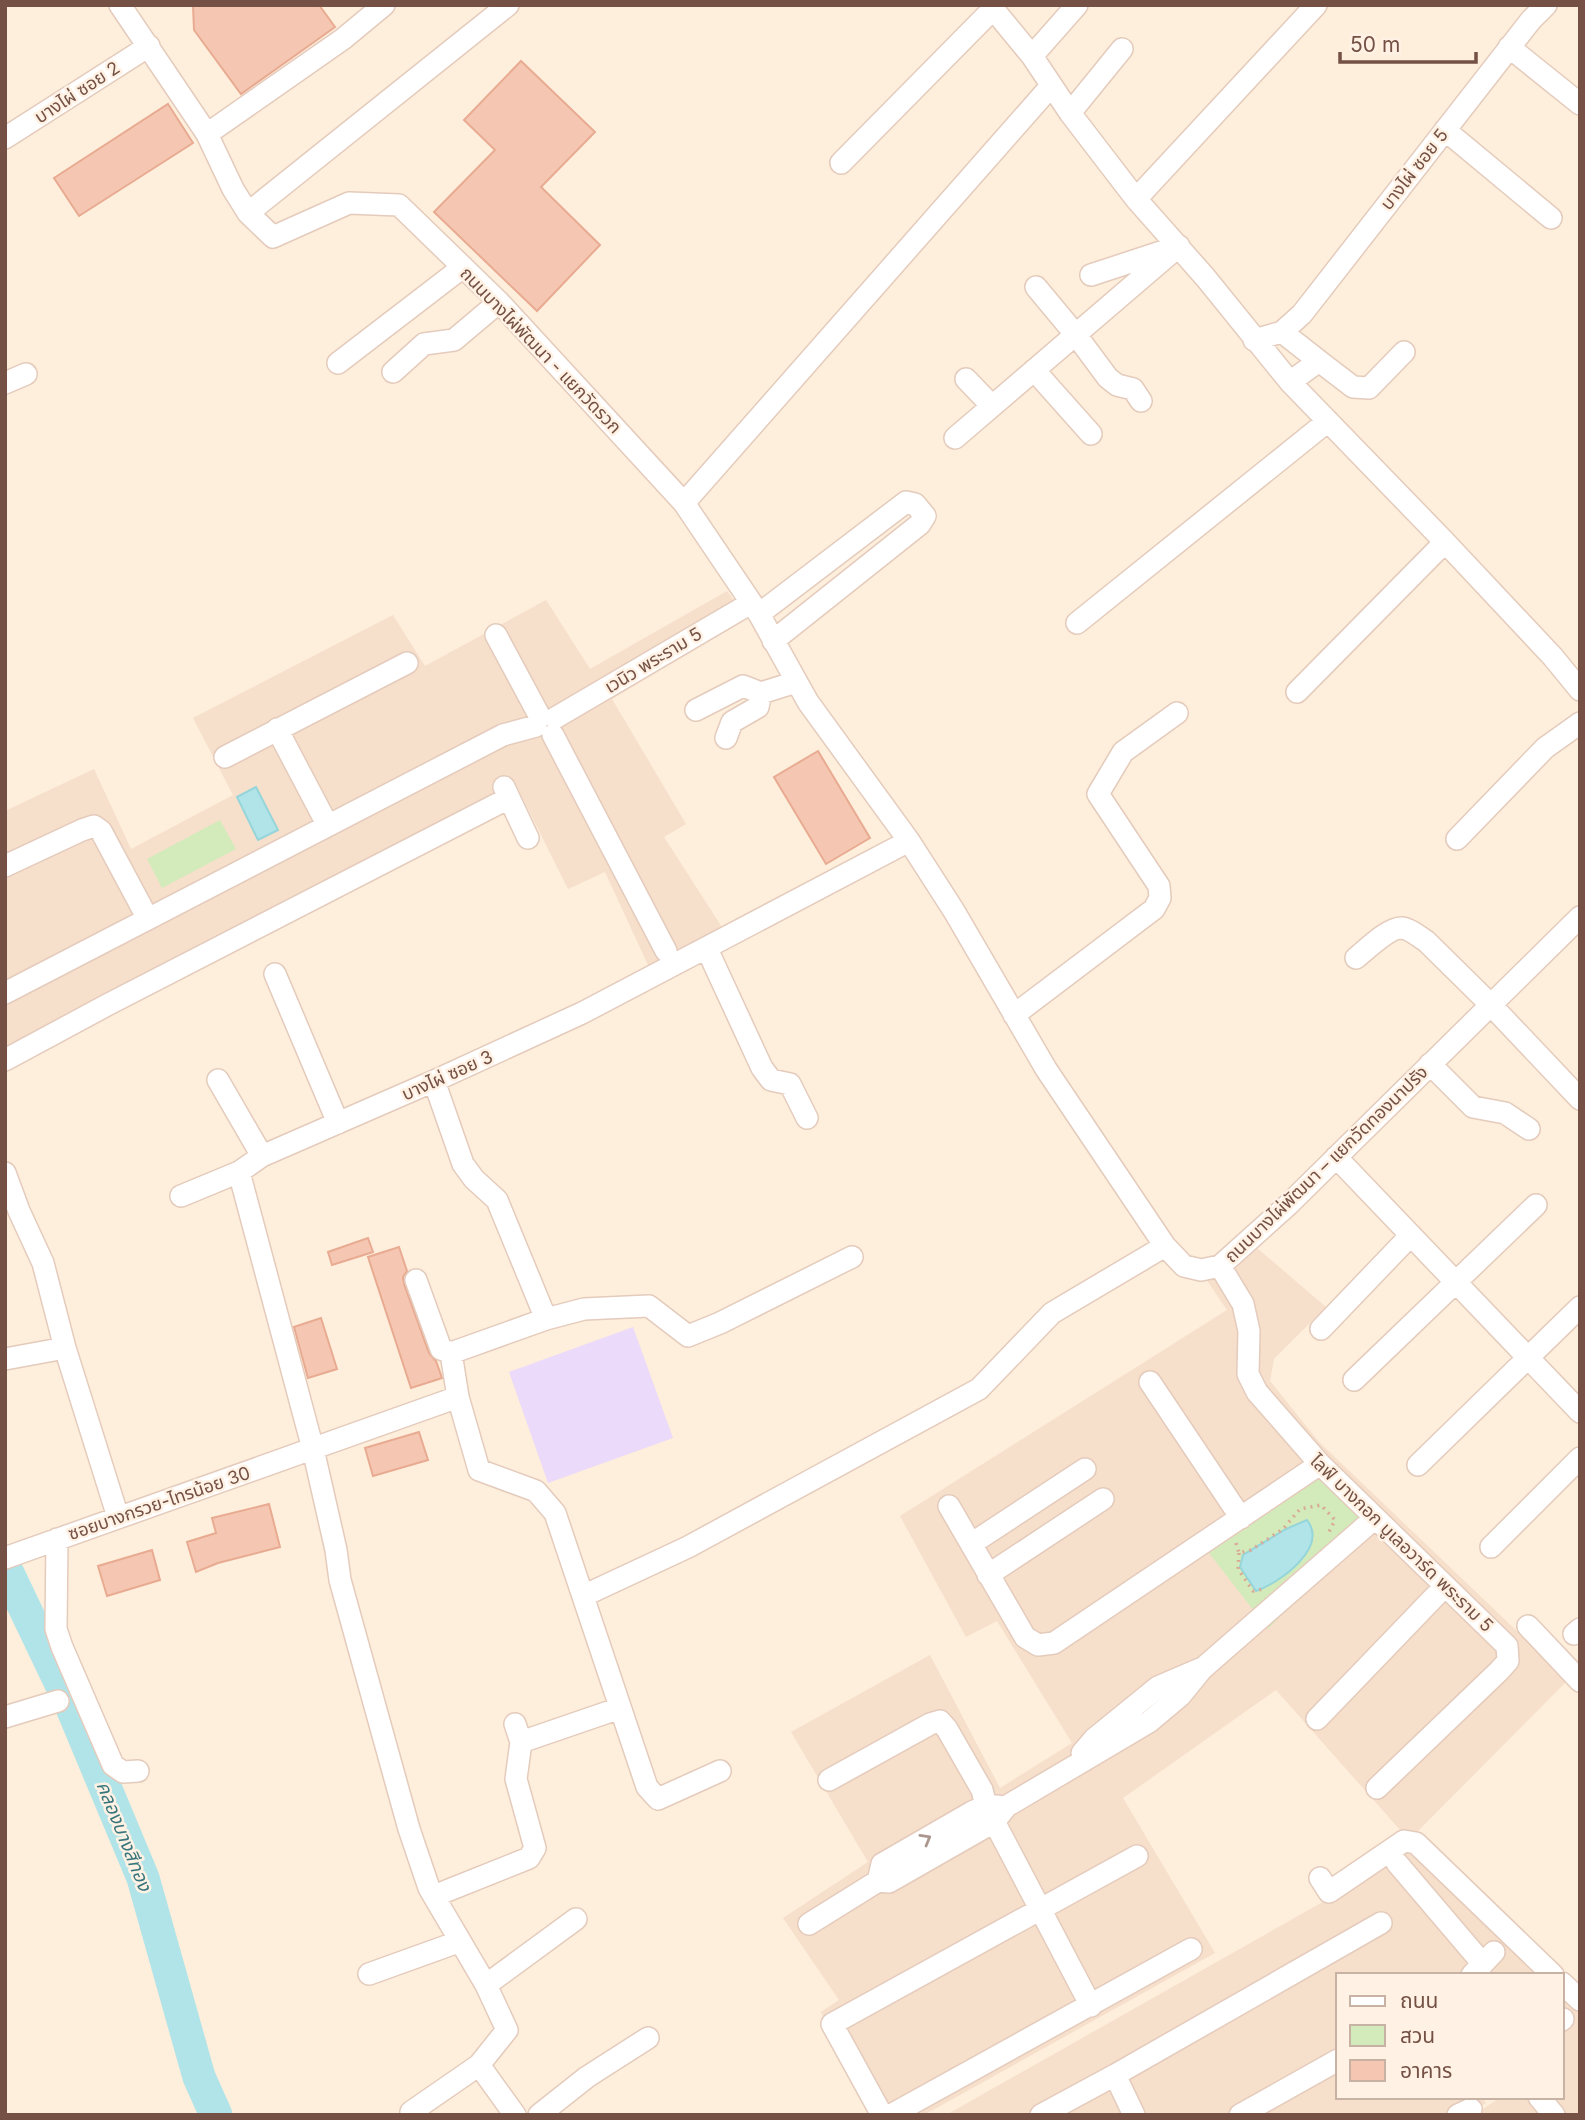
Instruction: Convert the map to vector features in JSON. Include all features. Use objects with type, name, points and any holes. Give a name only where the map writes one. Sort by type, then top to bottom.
[{"type":"street","name":"ถนนบางไผ่พัฒนา - แยกวัดรวก","points":[[120,5],[207,135],[248,214],[273,237],[349,202],[399,205],[499,303],[684,503],[755,608],[808,702],[909,841]]},
{"type":"street","points":[[207,135],[343,39],[384,5]]},
{"type":"street","points":[[248,214],[508,5]]},
{"type":"street","points":[[1032,56],[1077,5]]},
{"type":"street","points":[[1136,198],[1316,5]]},
{"type":"street","name":"บางไผ่ ซอย 5","points":[[1282,332],[1302,314],[1509,47],[1546,5]]},
{"type":"street","points":[[841,163],[992,7],[1032,56],[1070,113],[1136,198],[1179,246],[1290,382],[1445,542],[1553,657],[1580,690]]},
{"type":"street","name":"บางไผ่ ซอย 2","points":[[5,138],[149,46]]},
{"type":"street","points":[[1509,47],[1580,104]]},
{"type":"street","points":[[1070,113],[1122,49]]},
{"type":"street","points":[[684,503],[1051,86]]},
{"type":"street","points":[[1445,130],[1552,218]]},
{"type":"street","points":[[1091,275],[1179,246]]},
{"type":"street","points":[[955,438],[1179,246]]},
{"type":"street","points":[[338,363],[463,268]]},
{"type":"street","points":[[1036,287],[1108,379],[1117,385],[1133,389],[1141,401]]},
{"type":"street","points":[[393,372],[424,344],[454,340],[499,303]]},
{"type":"street","points":[[1254,340],[1282,332],[1353,387],[1370,388],[1404,352]]},
{"type":"street","points":[[1290,382],[1319,361]]},
{"type":"street","points":[[1034,370],[1091,434]]},
{"type":"street","points":[[5,383],[26,374]]},
{"type":"street","points":[[966,379],[992,406]]},
{"type":"street","points":[[1077,623],[1328,421]]},
{"type":"street","name":"เวนิว พระราม 5","points":[[5,993],[503,735],[546,724],[755,608],[906,502],[915,504],[925,516],[920,524],[774,641]]},
{"type":"street","points":[[1297,692],[1445,542]]},
{"type":"street","points":[[496,635],[666,951]]},
{"type":"street","points":[[225,757],[407,663]]},
{"type":"street","points":[[696,710],[743,686],[761,693],[796,682]]},
{"type":"street","points":[[726,738],[732,722],[758,707],[761,693]]},
{"type":"street","points":[[1014,1015],[1154,909],[1160,898],[1159,886],[1098,794],[1123,752],[1177,713]]},
{"type":"street","points":[[1457,839],[1545,748],[1580,723]]},
{"type":"street","points":[[277,729],[327,824]]},
{"type":"street","points":[[5,1060],[506,793],[528,838]]},
{"type":"street","points":[[5,866],[94,826],[101,831],[148,919]]},
{"type":"street","name":"บางไผ่ ซอย 3","points":[[181,1196],[239,1172],[262,1156],[434,1082],[582,1013],[909,841]]},
{"type":"street","name":"ถนนบางไผ่พัฒนา – แยกวัดทองนาปรัง","points":[[909,841],[954,911],[1046,1069],[1165,1246],[1184,1266],[1201,1270],[1220,1266],[1288,1205],[1580,917]]},
{"type":"street","points":[[1356,958],[1392,930],[1402,928],[1426,941],[1580,1099]]},
{"type":"street","points":[[707,949],[762,1068],[771,1080],[790,1084],[807,1118]]},
{"type":"street","points":[[275,974],[338,1122]]},
{"type":"street","points":[[1430,1064],[1473,1107],[1505,1113],[1530,1129]]},
{"type":"street","points":[[218,1080],[262,1156]]},
{"type":"street","points":[[434,1082],[463,1164],[474,1179],[497,1200],[546,1319]]},
{"type":"street","points":[[1336,1157],[1580,1412]]},
{"type":"street","points":[[239,1172],[313,1449],[344,1593],[409,1829],[433,1896],[486,1985],[508,2030],[480,2065],[411,2112]]},
{"type":"street","points":[[5,1173],[43,1263],[65,1348],[118,1517]]},
{"type":"street","points":[[1354,1380],[1536,1205]]},
{"type":"street","points":[[1321,1329],[1411,1235]]},
{"type":"street","points":[[583,1595],[688,1547],[979,1389],[1052,1313],[1165,1246]]},
{"type":"street","points":[[416,1280],[440,1349],[451,1353],[546,1319],[584,1309],[649,1306],[688,1336],[720,1323],[852,1257]]},
{"type":"street","name":"ไลฟ์ บางกอก บูเลอวาร์ด พระราม 5","points":[[1220,1266],[1243,1304],[1249,1331],[1248,1374],[1257,1392],[1320,1464],[1507,1646],[1508,1661],[1377,1788]]},
{"type":"street","points":[[1418,1465],[1580,1307]]},
{"type":"street","points":[[5,1359],[65,1348]]},
{"type":"street","points":[[451,1353],[458,1397],[479,1470],[536,1491],[555,1513],[647,1787],[658,1799],[720,1771]]},
{"type":"street","points":[[1150,1381],[1235,1521]]},
{"type":"street","name":"ซอยบางกรวย-ไทรน้อย 30","points":[[10,1556],[458,1397]]},
{"type":"street","points":[[1491,1547],[1580,1458]]},
{"type":"street","points":[[950,1506],[1026,1636],[1038,1645],[1054,1643],[1320,1464]]},
{"type":"street","points":[[971,1544],[1085,1469]]},
{"type":"street","points":[[988,1575],[1103,1499]]},
{"type":"street","points":[[809,1924],[878,1881],[889,1882],[996,1811],[1149,1722],[1180,1696],[1202,1668],[1375,1518]]},
{"type":"street","points":[[57,1539],[57,1629],[62,1647],[113,1765],[123,1772],[138,1771]]},
{"type":"street","points":[[1317,1719],[1445,1587]]},
{"type":"street","points":[[1528,1626],[1580,1681]]},
{"type":"street","points":[[5,1717],[58,1701]]},
{"type":"street","points":[[433,1896],[529,1858],[535,1848],[516,1779],[518,1733],[620,1708]]},
{"type":"street","points":[[829,1780],[940,1721],[947,1728],[996,1811],[1039,1910],[1091,2006]]},
{"type":"street","points":[[1320,1878],[1329,1892],[1404,1841],[1416,1843],[1551,1973]]},
{"type":"street","points":[[882,2115],[832,2024],[1137,1856]]},
{"type":"street","points":[[1397,1863],[1483,1964]]},
{"type":"street","points":[[486,1985],[576,1919]]},
{"type":"street","points":[[1041,2115],[1381,1923]]},
{"type":"street","points":[[369,1974],[458,1942]]},
{"type":"street","points":[[891,2115],[1191,1949]]},
{"type":"street","points":[[1564,1985],[1580,2000]]},
{"type":"street","points":[[539,2115],[587,2077],[648,2038]]},
{"type":"street","points":[[1240,2115],[1336,2061]]},
{"type":"street","points":[[480,2065],[515,2115]]},
{"type":"street","points":[[1115,2075],[1134,2115]]},
{"type":"street","points":[[1541,2099],[1555,2115]]},
{"type":"path","points":[[1239,1553],[1251,1550],[1283,1529],[1300,1509],[1321,1505],[1335,1520],[1321,1540]]},
{"type":"path","points":[[1235,1521],[1238,1569],[1253,1591],[1269,1588]]},
{"type":"shaded area","points":[[727,591],[747,619],[612,699],[686,824],[664,837],[725,932],[649,967],[605,872],[568,889],[517,787],[5,1052],[5,811],[94,769],[131,849],[233,795],[193,718],[393,615],[425,666],[546,600],[590,669]]},
{"type":"shaded area","points":[[1257,1248],[1326,1307],[1274,1359],[1270,1381],[1319,1442],[1568,1680],[1409,1840],[1276,1690],[1123,1798],[1215,1953],[924,2115],[873,2115],[821,2012],[839,2000],[783,1918],[868,1862],[791,1732],[930,1655],[1000,1788],[1072,1743],[997,1621],[966,1637],[900,1516],[1227,1310],[1204,1276]]},
{"type":"shaded area","points":[[633,1327],[673,1438],[548,1483],[509,1372]]},
{"type":"shaded area","points":[[1407,1842],[1541,1973],[1336,1973],[1336,2099],[1483,2099],[1486,2103],[1466,2115],[946,2115],[1360,1881]]},
{"type":"shaded area","points":[[1564,1996],[1580,2011],[1580,2115],[1474,2115],[1498,2099],[1564,2099]]},
{"type":"green space","points":[[220,820],[236,849],[162,888],[147,859]]},
{"type":"green space","points":[[1320,1464],[1375,1518],[1268,1629],[1202,1544]]},
{"type":"water","points":[[256,787],[278,830],[258,840],[237,797]]},
{"type":"water","points":[[1307,1520],[1312,1531],[1312,1542],[1307,1553],[1288,1572],[1256,1591],[1240,1567],[1243,1555],[1286,1529]]},
{"type":"building","points":[[193,5],[319,5],[335,27],[241,94],[194,30]]},
{"type":"building","points":[[521,61],[595,132],[541,187],[600,245],[537,311],[434,212],[495,150],[464,120]]},
{"type":"building","points":[[168,104],[193,143],[79,216],[54,178]]},
{"type":"building","points":[[818,751],[870,838],[826,864],[774,777]]},
{"type":"building","points":[[368,1238],[373,1252],[332,1265],[328,1252]]},
{"type":"building","points":[[399,1247],[407,1271],[403,1277],[404,1284],[429,1353],[436,1361],[442,1378],[411,1388],[368,1257]]},
{"type":"building","points":[[321,1318],[337,1369],[308,1378],[294,1327]]},
{"type":"building","points":[[419,1432],[428,1460],[373,1476],[365,1448]]},
{"type":"building","points":[[269,1504],[280,1547],[218,1563],[196,1572],[187,1542],[216,1533],[212,1518]]},
{"type":"building","points":[[152,1550],[160,1580],[107,1596],[98,1566]]},
{"type":"waterway","name":"คลองบางสีทอง","points":[[5,1567],[70,1703],[143,1878],[199,2077],[216,2115]]}]
